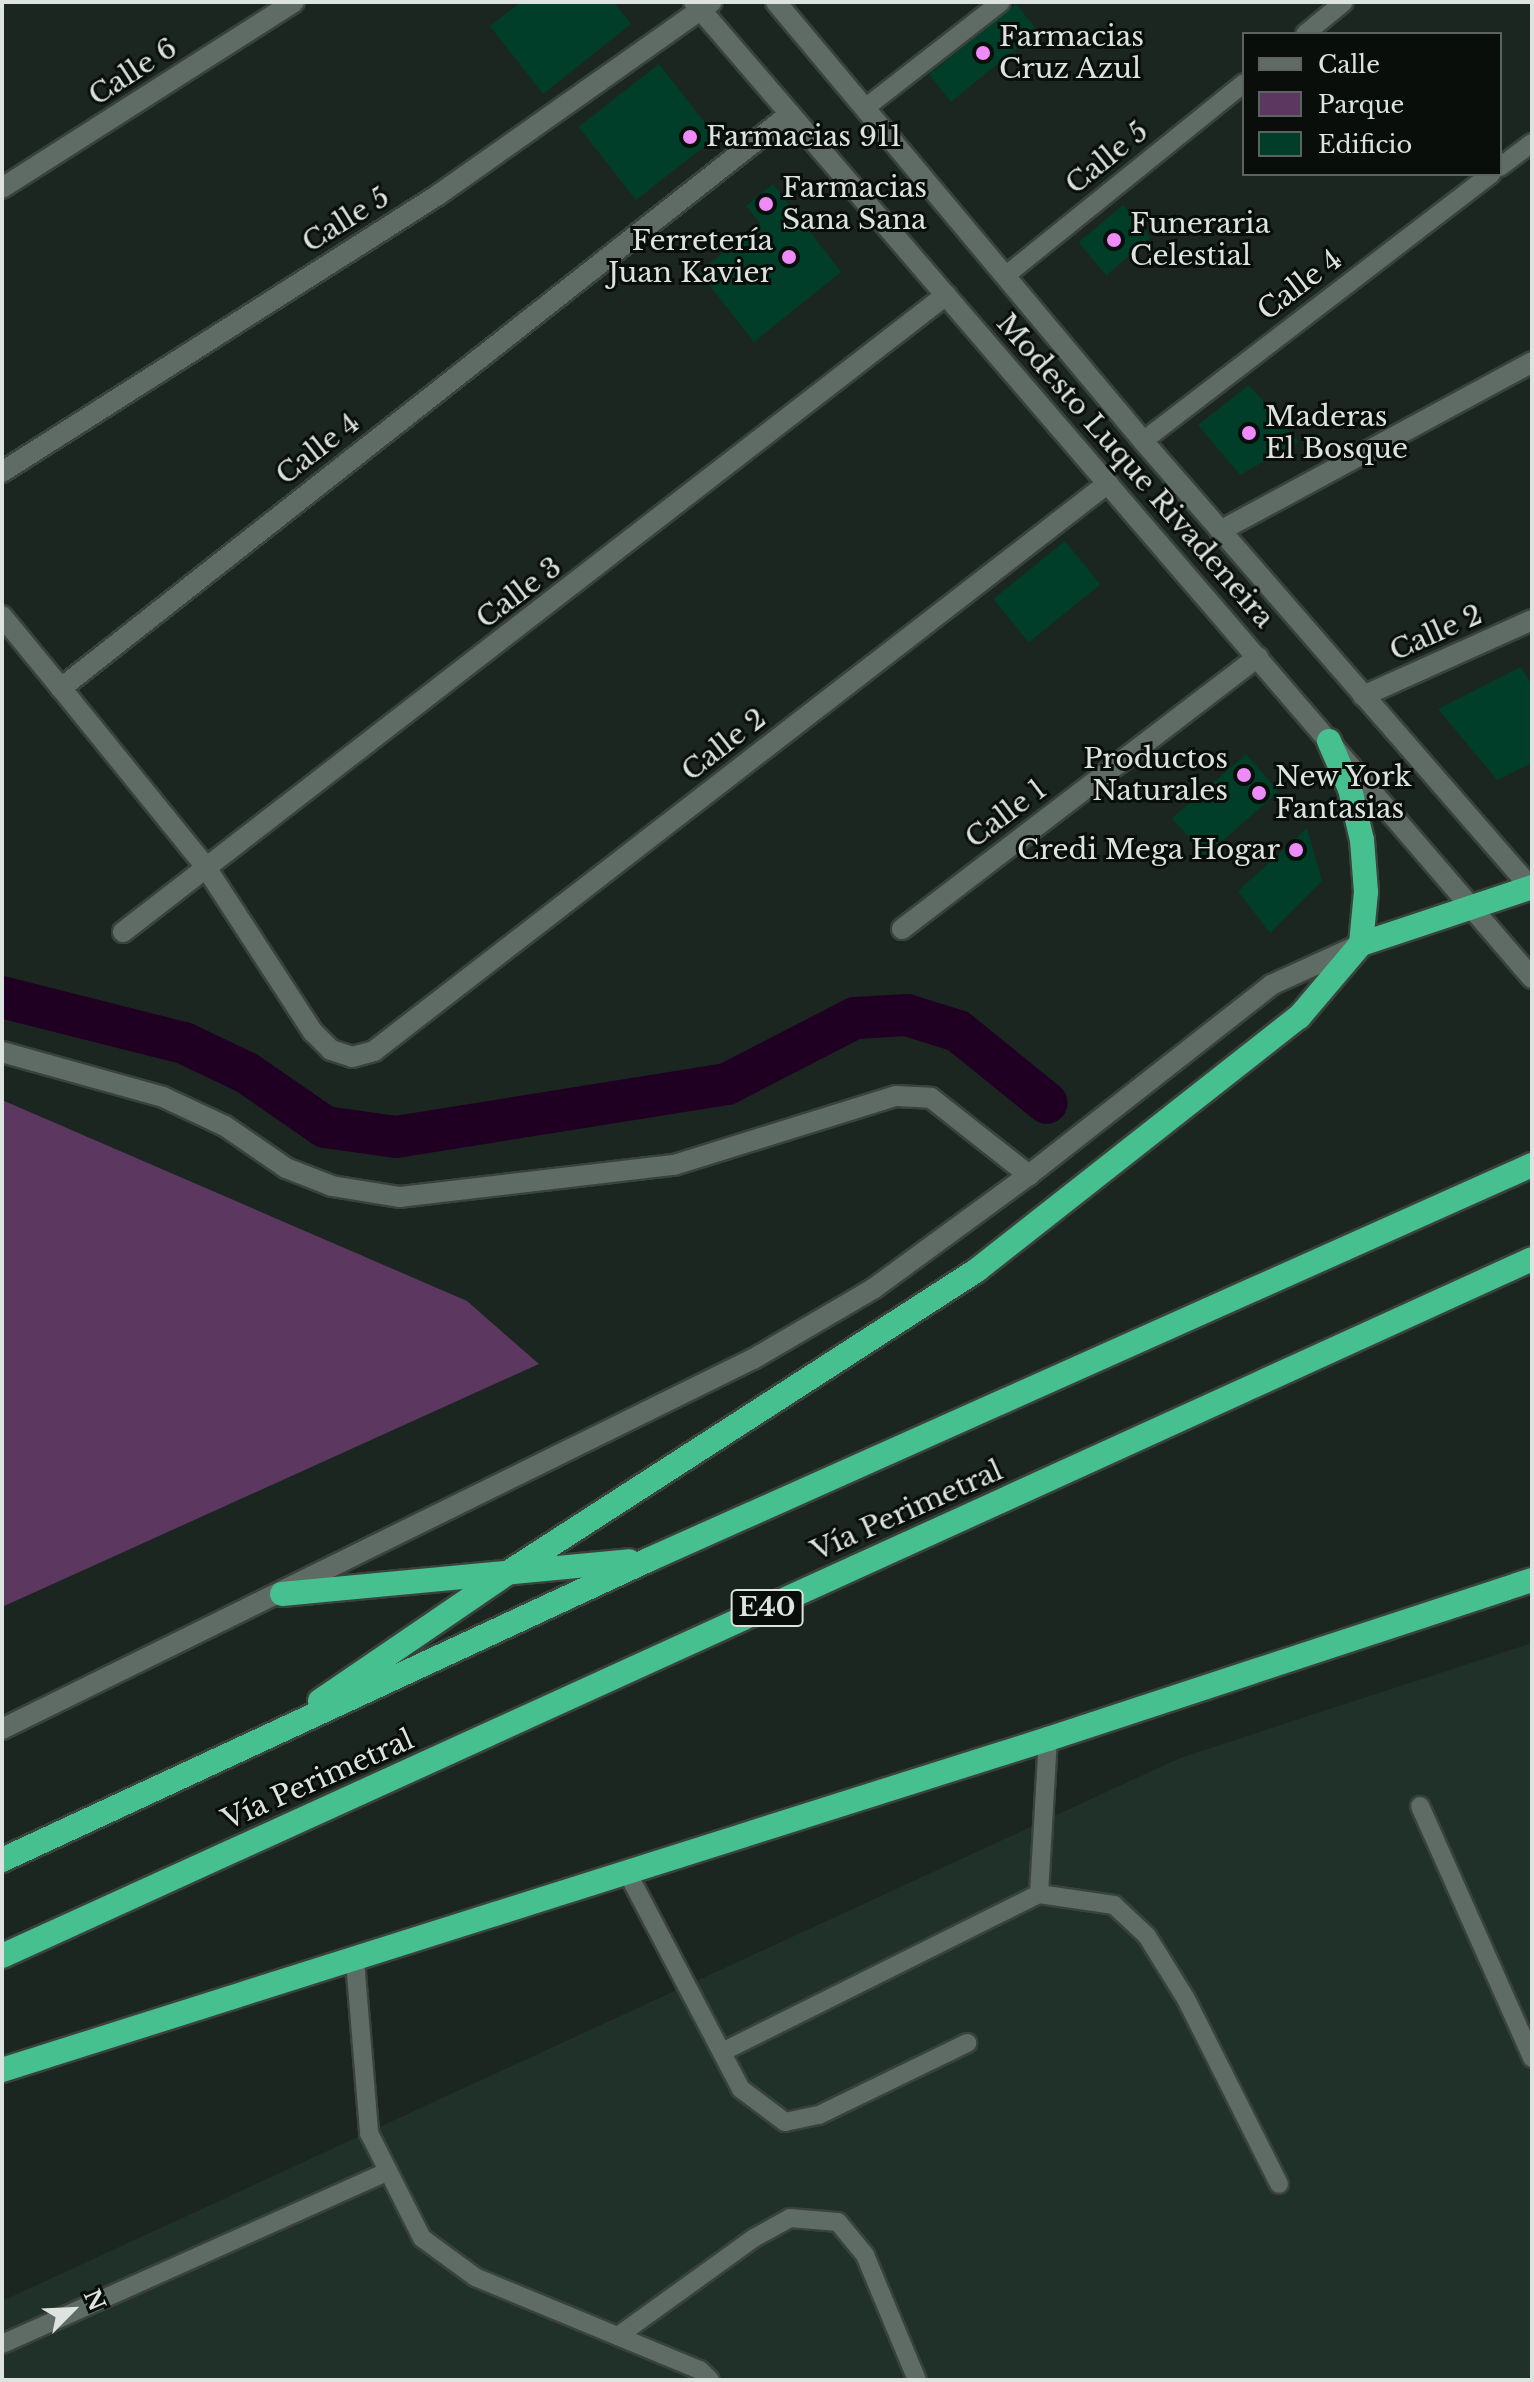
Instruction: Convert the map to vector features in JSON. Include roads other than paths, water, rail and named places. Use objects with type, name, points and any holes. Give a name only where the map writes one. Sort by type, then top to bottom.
[{"type":"highway","points":[[1329,741],[1350,789],[1362,840],[1366,892],[1361,944]]},
{"type":"highway","points":[[259,1743],[509,1572],[977,1270],[1299,1017],[1361,944],[1531,888]]},
{"type":"highway","name":"Vía Perimetral","points":[[2,1860],[648,1560],[1525,1169]]},
{"type":"highway","name":"Vía Perimetral","points":[[2,1956],[1532,1259]]},
{"type":"highway","points":[[282,1594],[648,1560]]},
{"type":"highway","points":[[2,2070],[355,1961],[1532,1580]]},
{"type":"street","name":"Calle 6","points":[[2,188],[294,2]]},
{"type":"street","name":"Modesto Luque Rivadeneira","points":[[776,2],[1143,441],[1531,888]]},
{"type":"street","name":"Modesto Luque Rivadeneira","points":[[702,5],[790,114],[1329,741],[1475,906],[1532,978]]},
{"type":"street","name":"Calle 5","points":[[2,472],[438,195],[702,5]]},
{"type":"street","name":"Calle 4","points":[[61,688],[790,114]]},
{"type":"street","name":"Calle 3","points":[[123,932],[946,295]]},
{"type":"street","points":[[1220,531],[1532,362]]},
{"type":"street","name":"Calle 2","points":[[205,866],[322,1041],[331,1050],[352,1057],[374,1051],[1108,483]]},
{"type":"street","points":[[2,616],[205,866]]},
{"type":"street","name":"Calle 2","points":[[1363,696],[1532,620]]},
{"type":"street","name":"Calle 1","points":[[902,929],[1258,657]]},
{"type":"street","points":[[2,1729],[282,1594],[753,1359],[873,1289],[1029,1175],[1271,985],[1361,944]]},
{"type":"street","points":[[2,1052],[163,1097],[225,1126],[286,1168],[332,1186],[400,1197],[674,1165],[896,1096],[931,1098],[1029,1175]]},
{"type":"lane","points":[[865,108],[1001,2]]},
{"type":"lane","points":[[1307,32],[1344,2]]},
{"type":"lane","name":"Calle 5","points":[[1005,276],[1242,85]]},
{"type":"lane","points":[[1502,166],[1532,143]]},
{"type":"lane","name":"Calle 4","points":[[1143,441],[1488,176]]},
{"type":"lane","points":[[1039,1894],[1048,1739]]},
{"type":"lane","points":[[1420,1806],[1532,2058]]},
{"type":"lane","points":[[627,1872],[741,2089],[785,2122],[819,2115],[967,2043]]},
{"type":"lane","points":[[722,2052],[1039,1894],[1114,1905],[1147,1936],[1186,1999],[1279,2184]]},
{"type":"lane","points":[[355,1961],[369,2133],[422,2238],[475,2277],[700,2370],[710,2380]]},
{"type":"lane","points":[[2,2344],[388,2171]]},
{"type":"lane","points":[[618,2336],[754,2238],[790,2218],[838,2222],[865,2255],[917,2380]]},
{"type":"waterway","points":[[2,997],[184,1043],[247,1073],[325,1127],[396,1137],[727,1084],[855,1018],[907,1015],[958,1031],[1047,1103]]},
{"type":"place","name":"Farmacias Cruz Azul","points":[[983,53]]},
{"type":"place","name":"Farmacias 911","points":[[690,137]]},
{"type":"place","name":"Farmacias Sana Sana","points":[[766,204]]},
{"type":"place","name":"Funeraria Celestial","points":[[1114,240]]},
{"type":"place","name":"Ferretería Juan Kavier","points":[[789,257]]},
{"type":"place","name":"Maderas El Bosque","points":[[1249,433]]},
{"type":"place","name":"Productos Naturales","points":[[1244,775]]},
{"type":"place","name":"New York Fantasias","points":[[1259,793]]},
{"type":"place","name":"Credi Mega Hogar","points":[[1296,850]]}]
